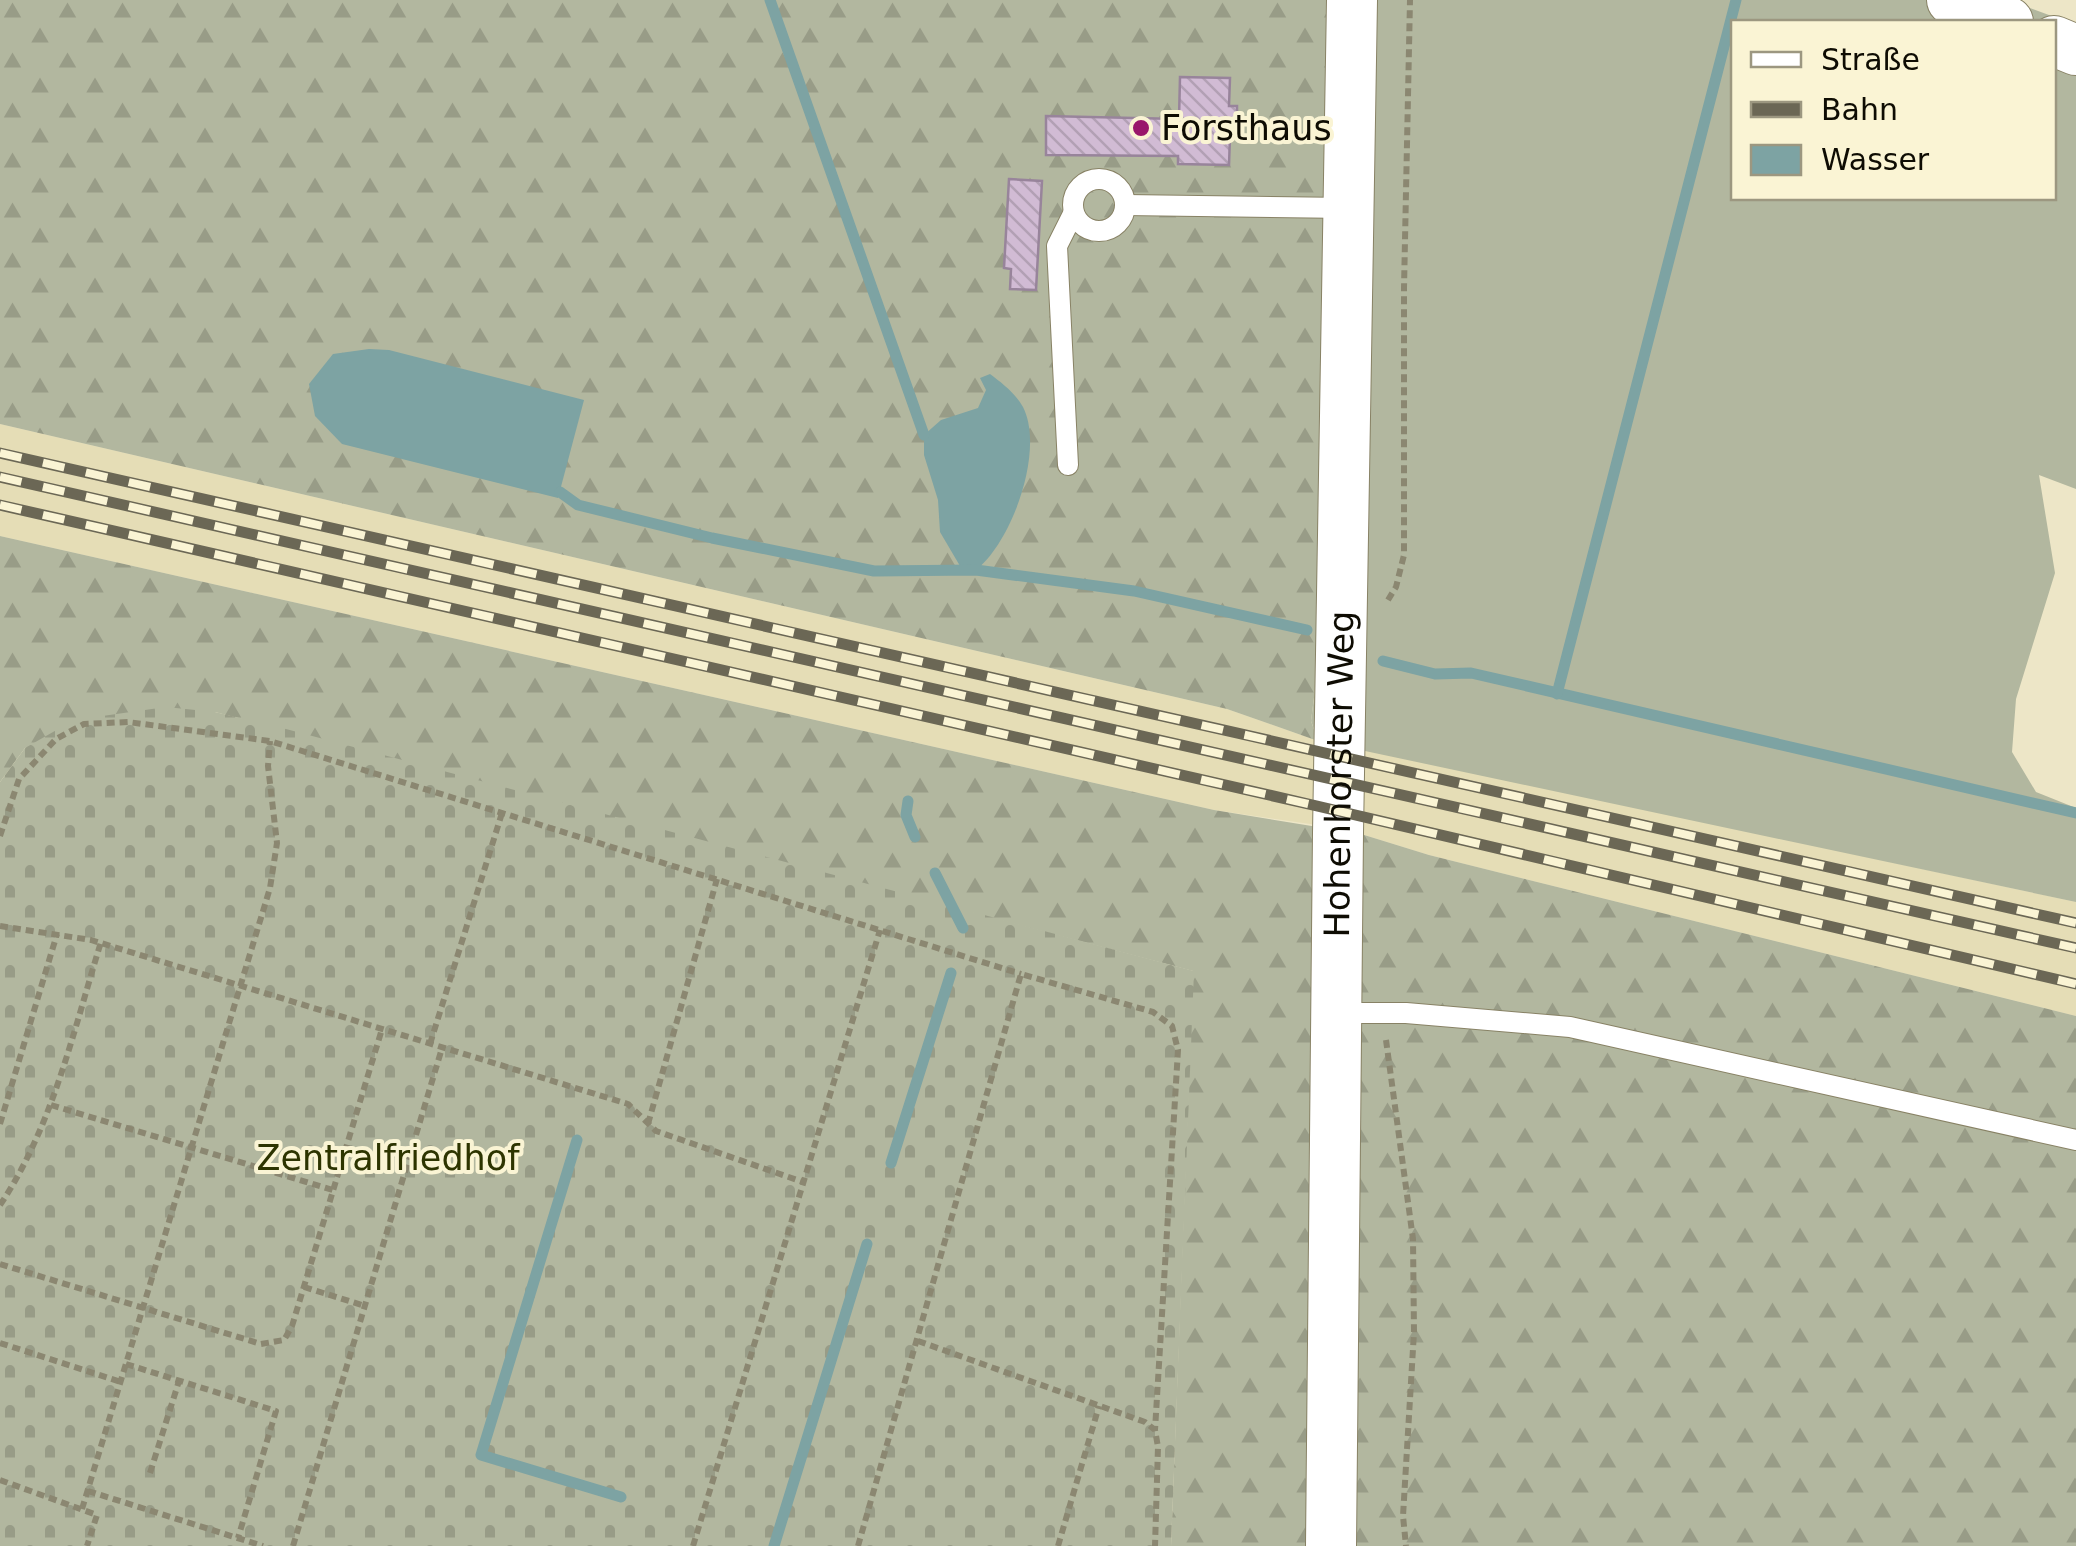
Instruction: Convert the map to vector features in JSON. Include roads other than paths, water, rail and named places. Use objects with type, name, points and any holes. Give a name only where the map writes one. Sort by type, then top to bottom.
[{"type":"street","name":"Hohenhorster Weg","points":[[1331,1546],[1359,1013],[1348,208],[1352,0]]},
{"type":"street","points":[[1952,0],[2003,20]]},
{"type":"lane","points":[[1068,465],[1057,246],[1073,214],[1073,197],[1090,180],[1099,178],[1120,189],[1125,205],[1119,223],[1103,232],[1086,228],[1073,214]]},
{"type":"lane","points":[[1125,205],[1348,208]]},
{"type":"lane","points":[[1359,1013],[1570,1027],[2076,1140]]},
{"type":"water","points":[[389,350],[584,400],[558,498],[342,444],[315,416],[309,384],[333,354]]},
{"type":"water","points":[[990,374],[1023,407],[1030,447],[1012,517],[1002,539],[976,570],[960,566],[940,532],[938,500],[924,455],[924,435],[941,420],[978,408],[986,390],[980,378]]},
{"type":"waterway","points":[[770,0],[924,435]]},
{"type":"waterway","points":[[1557,694],[1736,0]]},
{"type":"waterway","points":[[560,492],[578,505],[712,538],[874,571],[976,570],[1134,591],[1307,630]]},
{"type":"waterway","points":[[1383,661],[1435,674],[1471,673],[2076,813]]},
{"type":"waterway","points":[[908,801],[906,815],[915,837]]},
{"type":"waterway","points":[[935,873],[963,928]]},
{"type":"waterway","points":[[891,1163],[951,973]]},
{"type":"waterway","points":[[577,1140],[481,1455],[621,1497]]},
{"type":"waterway","points":[[774,1546],[867,1244]]},
{"type":"railway","points":[[0,453],[2076,923]]},
{"type":"railway","points":[[0,477],[2076,948]]},
{"type":"railway","points":[[0,505],[2076,984]]},
{"type":"place","name":"Forsthaus","points":[[1141,128]]},
{"type":"park label","name":"Zentralfriedhof","points":[[388,1158]]}]
